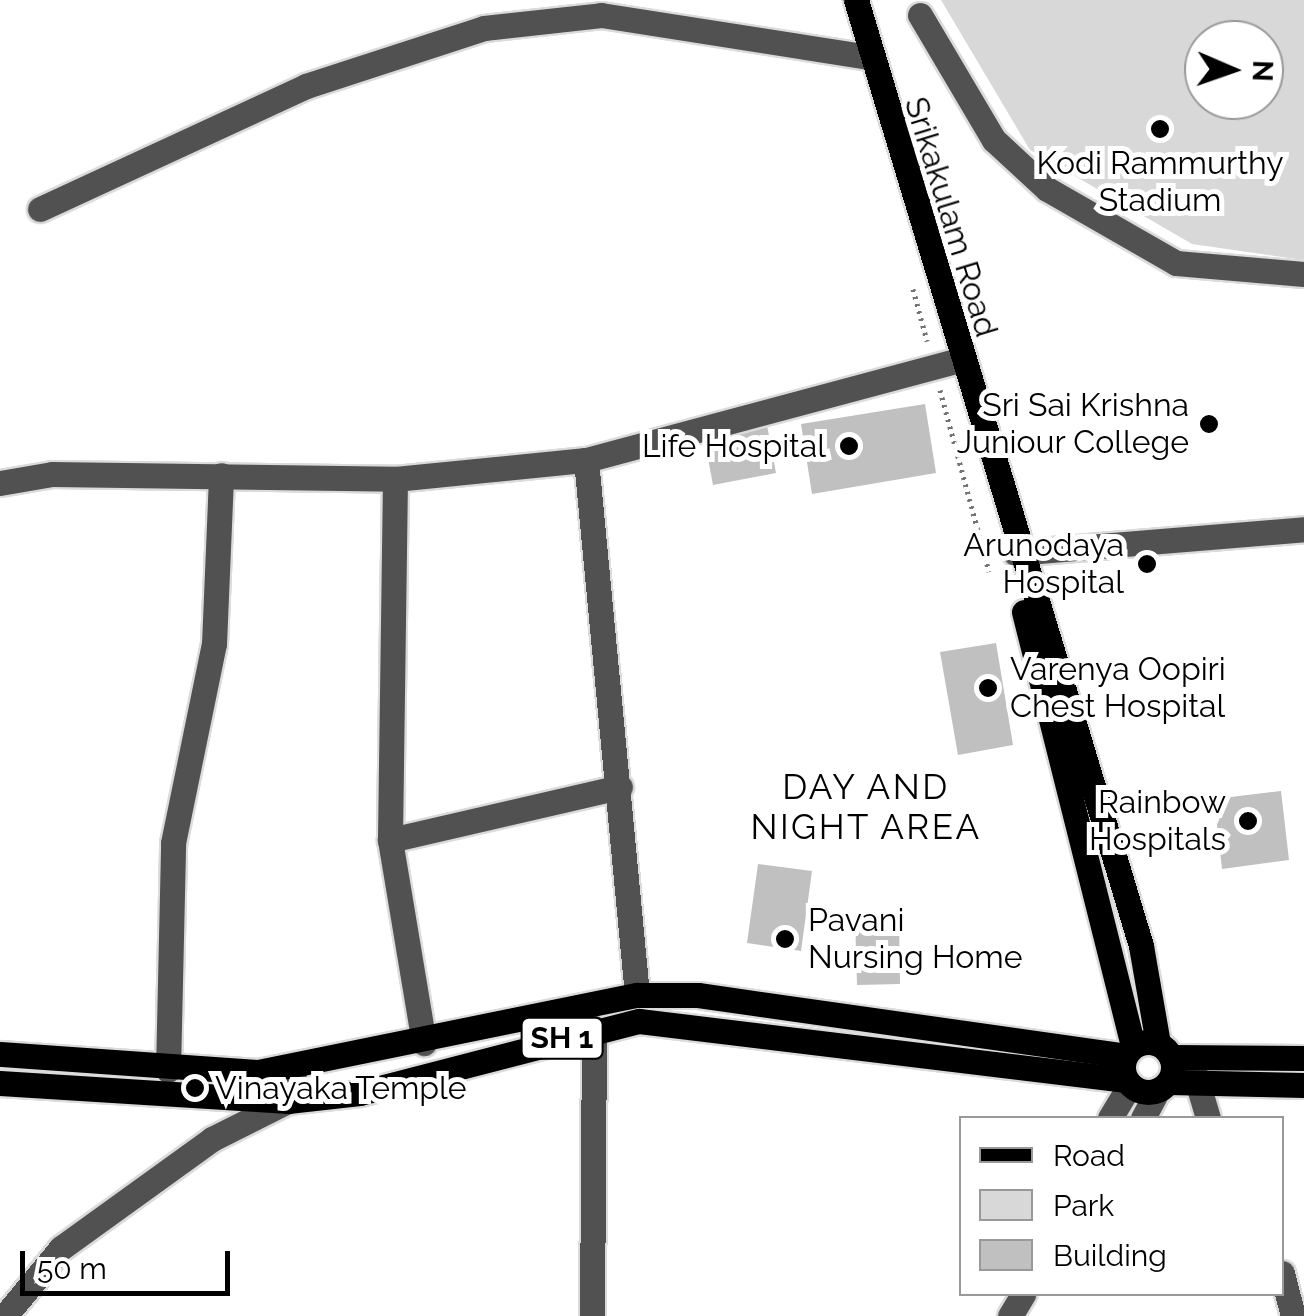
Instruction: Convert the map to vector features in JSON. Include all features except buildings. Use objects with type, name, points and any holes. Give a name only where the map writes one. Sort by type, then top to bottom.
[{"type":"main road","name":"Srikakulam Road","points":[[856,0],[1018,560],[1141,946],[1155,1068]]},
{"type":"main road","name":"SH 1","points":[[0,1054],[168,1070],[296,1066],[424,1043],[637,995],[698,995],[1155,1068],[1304,1058]]},
{"type":"main road","name":"SH 1","points":[[0,1083],[288,1101],[430,1077],[594,1028],[713,1024],[1304,1085]]},
{"type":"street","points":[[40,209],[306,86],[484,28],[600,15],[870,58]]},
{"type":"street","points":[[920,15],[994,140],[1047,190],[1176,262],[1304,274]]},
{"type":"street","points":[[0,483],[52,474],[395,479],[586,460],[960,360]]},
{"type":"street","points":[[586,460],[637,995]]},
{"type":"street","points":[[168,1070],[174,843],[214,644],[221,476]]},
{"type":"street","points":[[395,479],[390,840],[424,1043]]},
{"type":"street","points":[[1018,560],[1304,529]]},
{"type":"street","points":[[390,840],[620,788]]},
{"type":"street","points":[[592,1316],[594,1028]]},
{"type":"street","points":[[5,1316],[60,1248],[212,1138],[288,1101],[296,1066]]},
{"type":"street","points":[[1112,1116],[1155,1068]]},
{"type":"street","points":[[1143,1116],[1155,1068]]},
{"type":"street","points":[[1155,1068],[1206,1116]]},
{"type":"street","points":[[1284,1281],[1293,1316]]},
{"type":"green space","name":"Kodi Rammurthy Stadium","points":[[941,0],[1304,0],[1304,260],[1192,244],[1030,150]]},
{"type":"place","name":"Kodi Rammurthy Stadium","points":[[1160,129]]},
{"type":"place","name":"Sri Sai Krishna Juniour College","points":[[1209,424]]},
{"type":"place","name":"Life Hospital","points":[[849,446]]},
{"type":"place","name":"Arunodaya Hospital","points":[[1147,564]]},
{"type":"place","name":"Varenya Oopiri Chest Hospital","points":[[988,688]]},
{"type":"place","name":"Rainbow Hospitals","points":[[1248,821]]},
{"type":"place","name":"Pavani Nursing Home","points":[[785,939]]},
{"type":"place","name":"Vinayaka Temple","points":[[195,1088]]},
{"type":"district","name":"DAY AND NIGHT AREA","points":[[866,807]]}]
